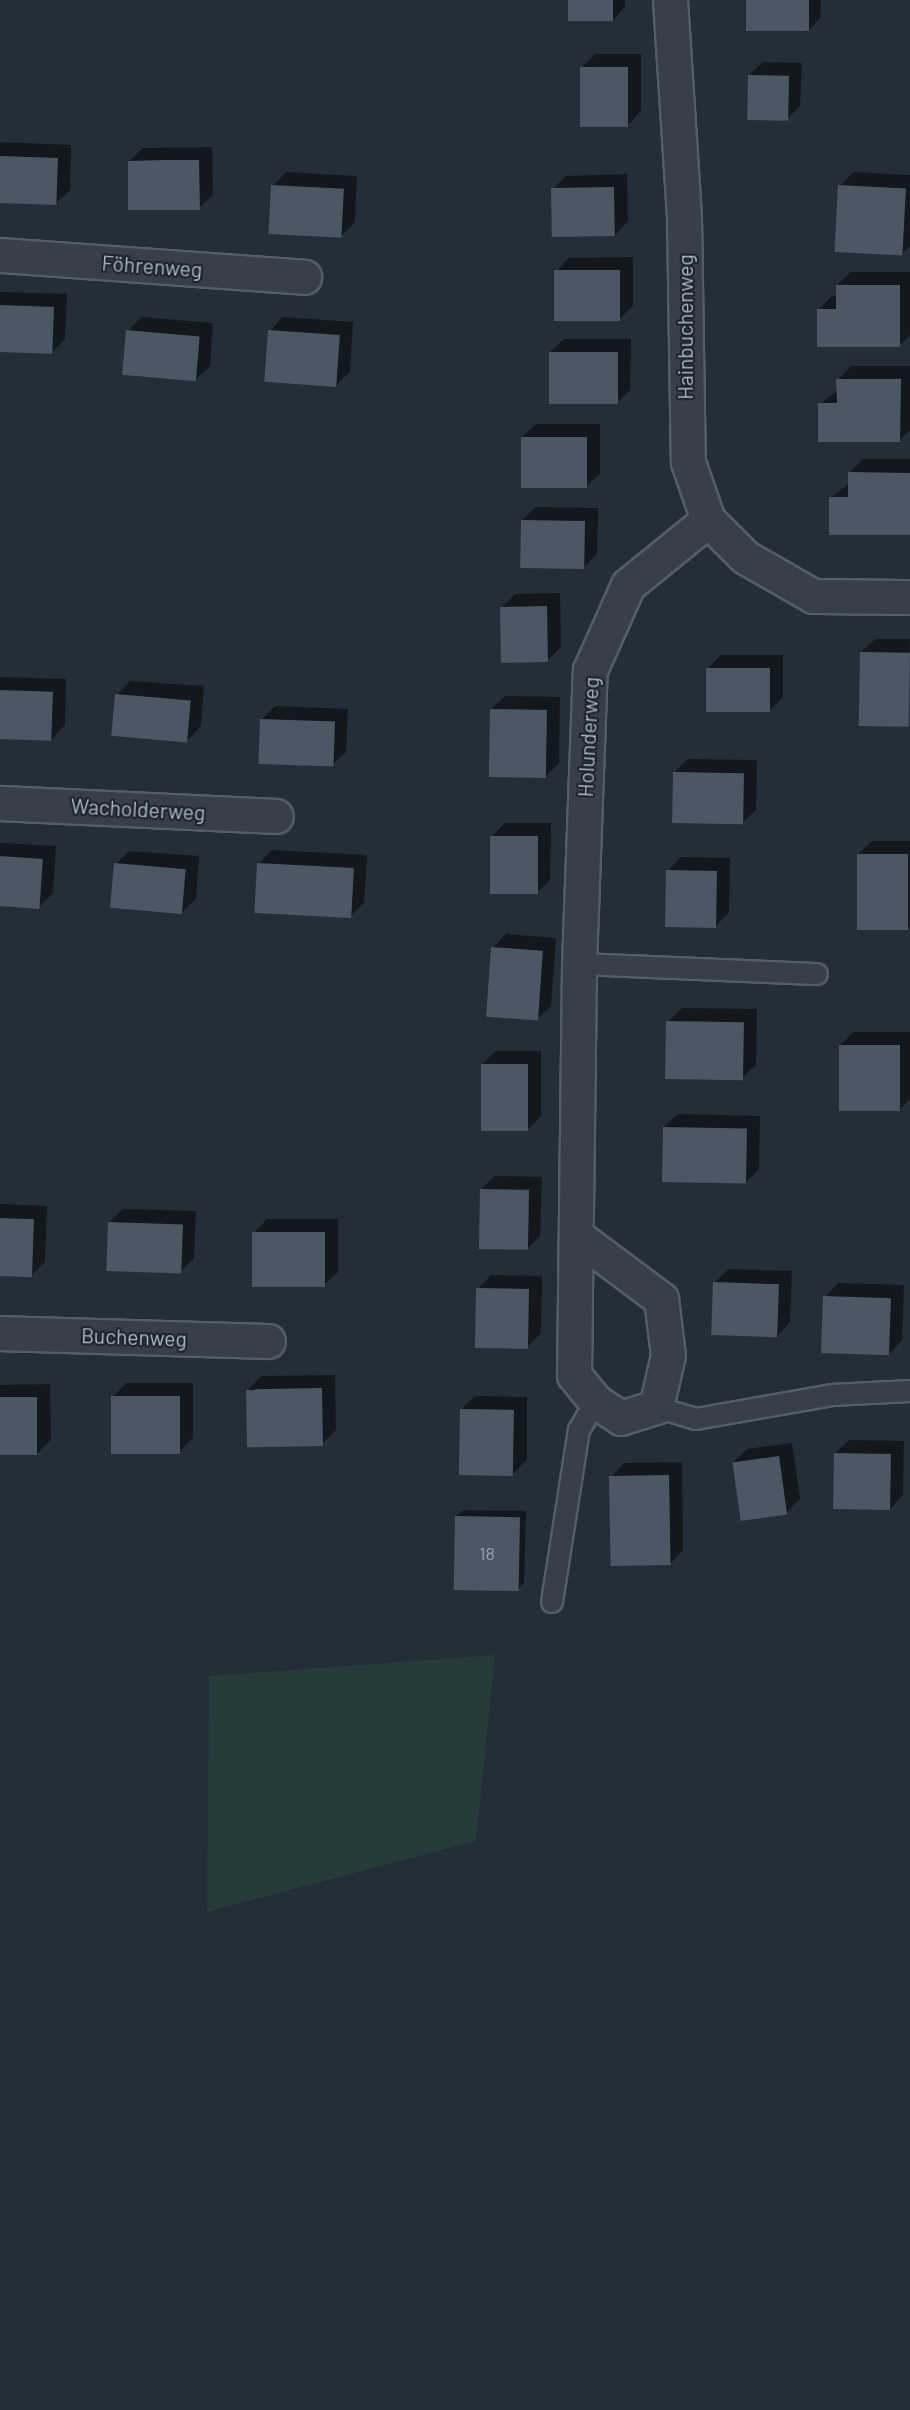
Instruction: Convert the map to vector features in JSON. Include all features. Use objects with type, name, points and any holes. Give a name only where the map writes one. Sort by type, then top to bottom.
[{"type":"street","name":"Hainbuchenweg","points":[[670,0],[684,218],[688,462],[708,520],[745,557],[813,596],[910,597]]},
{"type":"street","name":"Föhrenweg","points":[[0,255],[304,278]]},
{"type":"street","name":"Holunderweg","points":[[656,1407],[621,1418],[596,1402],[574,1375],[578,1237],[579,964],[590,670],[628,585],[708,520]]},
{"type":"street","name":"Wacholderweg","points":[[0,803],[276,816]]},
{"type":"street","points":[[578,1237],[661,1299],[668,1355],[656,1407]]},
{"type":"street","name":"Buchenweg","points":[[0,1333],[268,1341]]},
{"type":"lane","points":[[579,964],[817,974]]},
{"type":"lane","points":[[656,1407],[696,1419],[832,1395],[910,1391]]},
{"type":"lane","points":[[552,1602],[579,1430],[596,1402]]},
{"type":"green space","points":[[495,1655],[476,1841],[207,1912],[209,1676]]},
{"type":"building","points":[[568,0],[613,0],[613,21],[568,21]]},
{"type":"building","points":[[746,0],[809,0],[809,31],[746,31]]},
{"type":"building","points":[[580,67],[628,67],[628,127],[580,127]]},
{"type":"building","points":[[748,75],[789,76],[788,121],[747,120]]},
{"type":"building","points":[[0,156],[58,158],[56,205],[0,203]]},
{"type":"building","points":[[199,160],[200,210],[128,210],[128,161]]},
{"type":"building","points":[[271,185],[344,189],[341,238],[268,234]]},
{"type":"building","points":[[838,185],[906,189],[902,255],[834,252]]},
{"type":"building","points":[[614,187],[615,236],[552,237],[551,188]]},
{"type":"building","points":[[554,270],[620,270],[620,321],[554,321]]},
{"type":"building","points":[[836,285],[900,285],[900,347],[817,347],[817,309],[836,309]]},
{"type":"building","points":[[0,305],[54,307],[52,354],[0,352]]},
{"type":"building","points":[[126,330],[200,336],[196,381],[122,375]]},
{"type":"building","points":[[268,330],[340,335],[336,387],[264,382]]},
{"type":"building","points":[[549,352],[618,352],[618,404],[549,404]]},
{"type":"building","points":[[836,379],[901,379],[900,442],[818,442],[818,403],[837,403]]},
{"type":"building","points":[[521,437],[587,437],[587,488],[521,488]]},
{"type":"building","points":[[848,472],[910,473],[910,535],[829,535],[829,497],[848,497]]},
{"type":"building","points":[[521,520],[585,521],[584,569],[520,568]]},
{"type":"building","points":[[547,606],[548,662],[501,663],[500,607]]},
{"type":"building","points":[[860,652],[910,653],[909,727],[859,726]]},
{"type":"building","points":[[706,668],[770,668],[770,712],[706,712]]},
{"type":"building","points":[[0,690],[53,692],[51,741],[0,739]]},
{"type":"building","points":[[115,694],[191,701],[187,742],[111,736]]},
{"type":"building","points":[[490,709],[547,710],[546,778],[489,777]]},
{"type":"building","points":[[260,719],[335,722],[333,767],[258,764]]},
{"type":"building","points":[[673,772],[744,773],[743,824],[672,823]]},
{"type":"building","points":[[490,836],[538,836],[538,894],[490,894]]},
{"type":"building","points":[[857,854],[908,854],[908,930],[857,930]]},
{"type":"building","points":[[0,856],[43,859],[39,909],[0,906]]},
{"type":"building","points":[[114,863],[186,869],[182,914],[110,908]]},
{"type":"building","points":[[257,863],[354,868],[351,918],[254,913]]},
{"type":"building","points":[[666,870],[717,871],[716,928],[665,927]]},
{"type":"building","points":[[491,947],[543,951],[538,1020],[486,1017]]},
{"type":"building","points":[[666,1021],[744,1022],[743,1080],[665,1079]]},
{"type":"building","points":[[839,1045],[900,1045],[900,1111],[839,1111]]},
{"type":"building","points":[[481,1064],[528,1064],[528,1131],[481,1131]]},
{"type":"building","points":[[663,1127],[747,1128],[746,1183],[662,1182]]},
{"type":"building","points":[[480,1189],[529,1190],[528,1250],[479,1249]]},
{"type":"building","points":[[0,1218],[34,1219],[32,1277],[0,1276]]},
{"type":"building","points":[[108,1222],[183,1225],[181,1274],[106,1271]]},
{"type":"building","points":[[252,1232],[325,1232],[325,1287],[252,1287]]},
{"type":"building","points":[[713,1282],[779,1284],[777,1337],[711,1335]]},
{"type":"building","points":[[476,1288],[529,1289],[528,1349],[475,1348]]},
{"type":"building","points":[[823,1296],[891,1298],[889,1355],[821,1353]]},
{"type":"building","points":[[322,1388],[323,1446],[247,1447],[246,1389]]},
{"type":"building","points":[[111,1396],[180,1396],[180,1454],[111,1454]]},
{"type":"building","points":[[0,1397],[37,1397],[37,1455],[0,1455]]},
{"type":"building","points":[[460,1409],[514,1410],[513,1476],[459,1475]]},
{"type":"building","points":[[834,1453],[891,1454],[890,1510],[833,1509]]},
{"type":"building","points":[[779,1456],[787,1514],[741,1521],[732,1463]]},
{"type":"building","points":[[669,1475],[671,1565],[611,1566],[609,1476]]},
{"type":"building","points":[[455,1516],[520,1517],[519,1591],[454,1590]]}]
